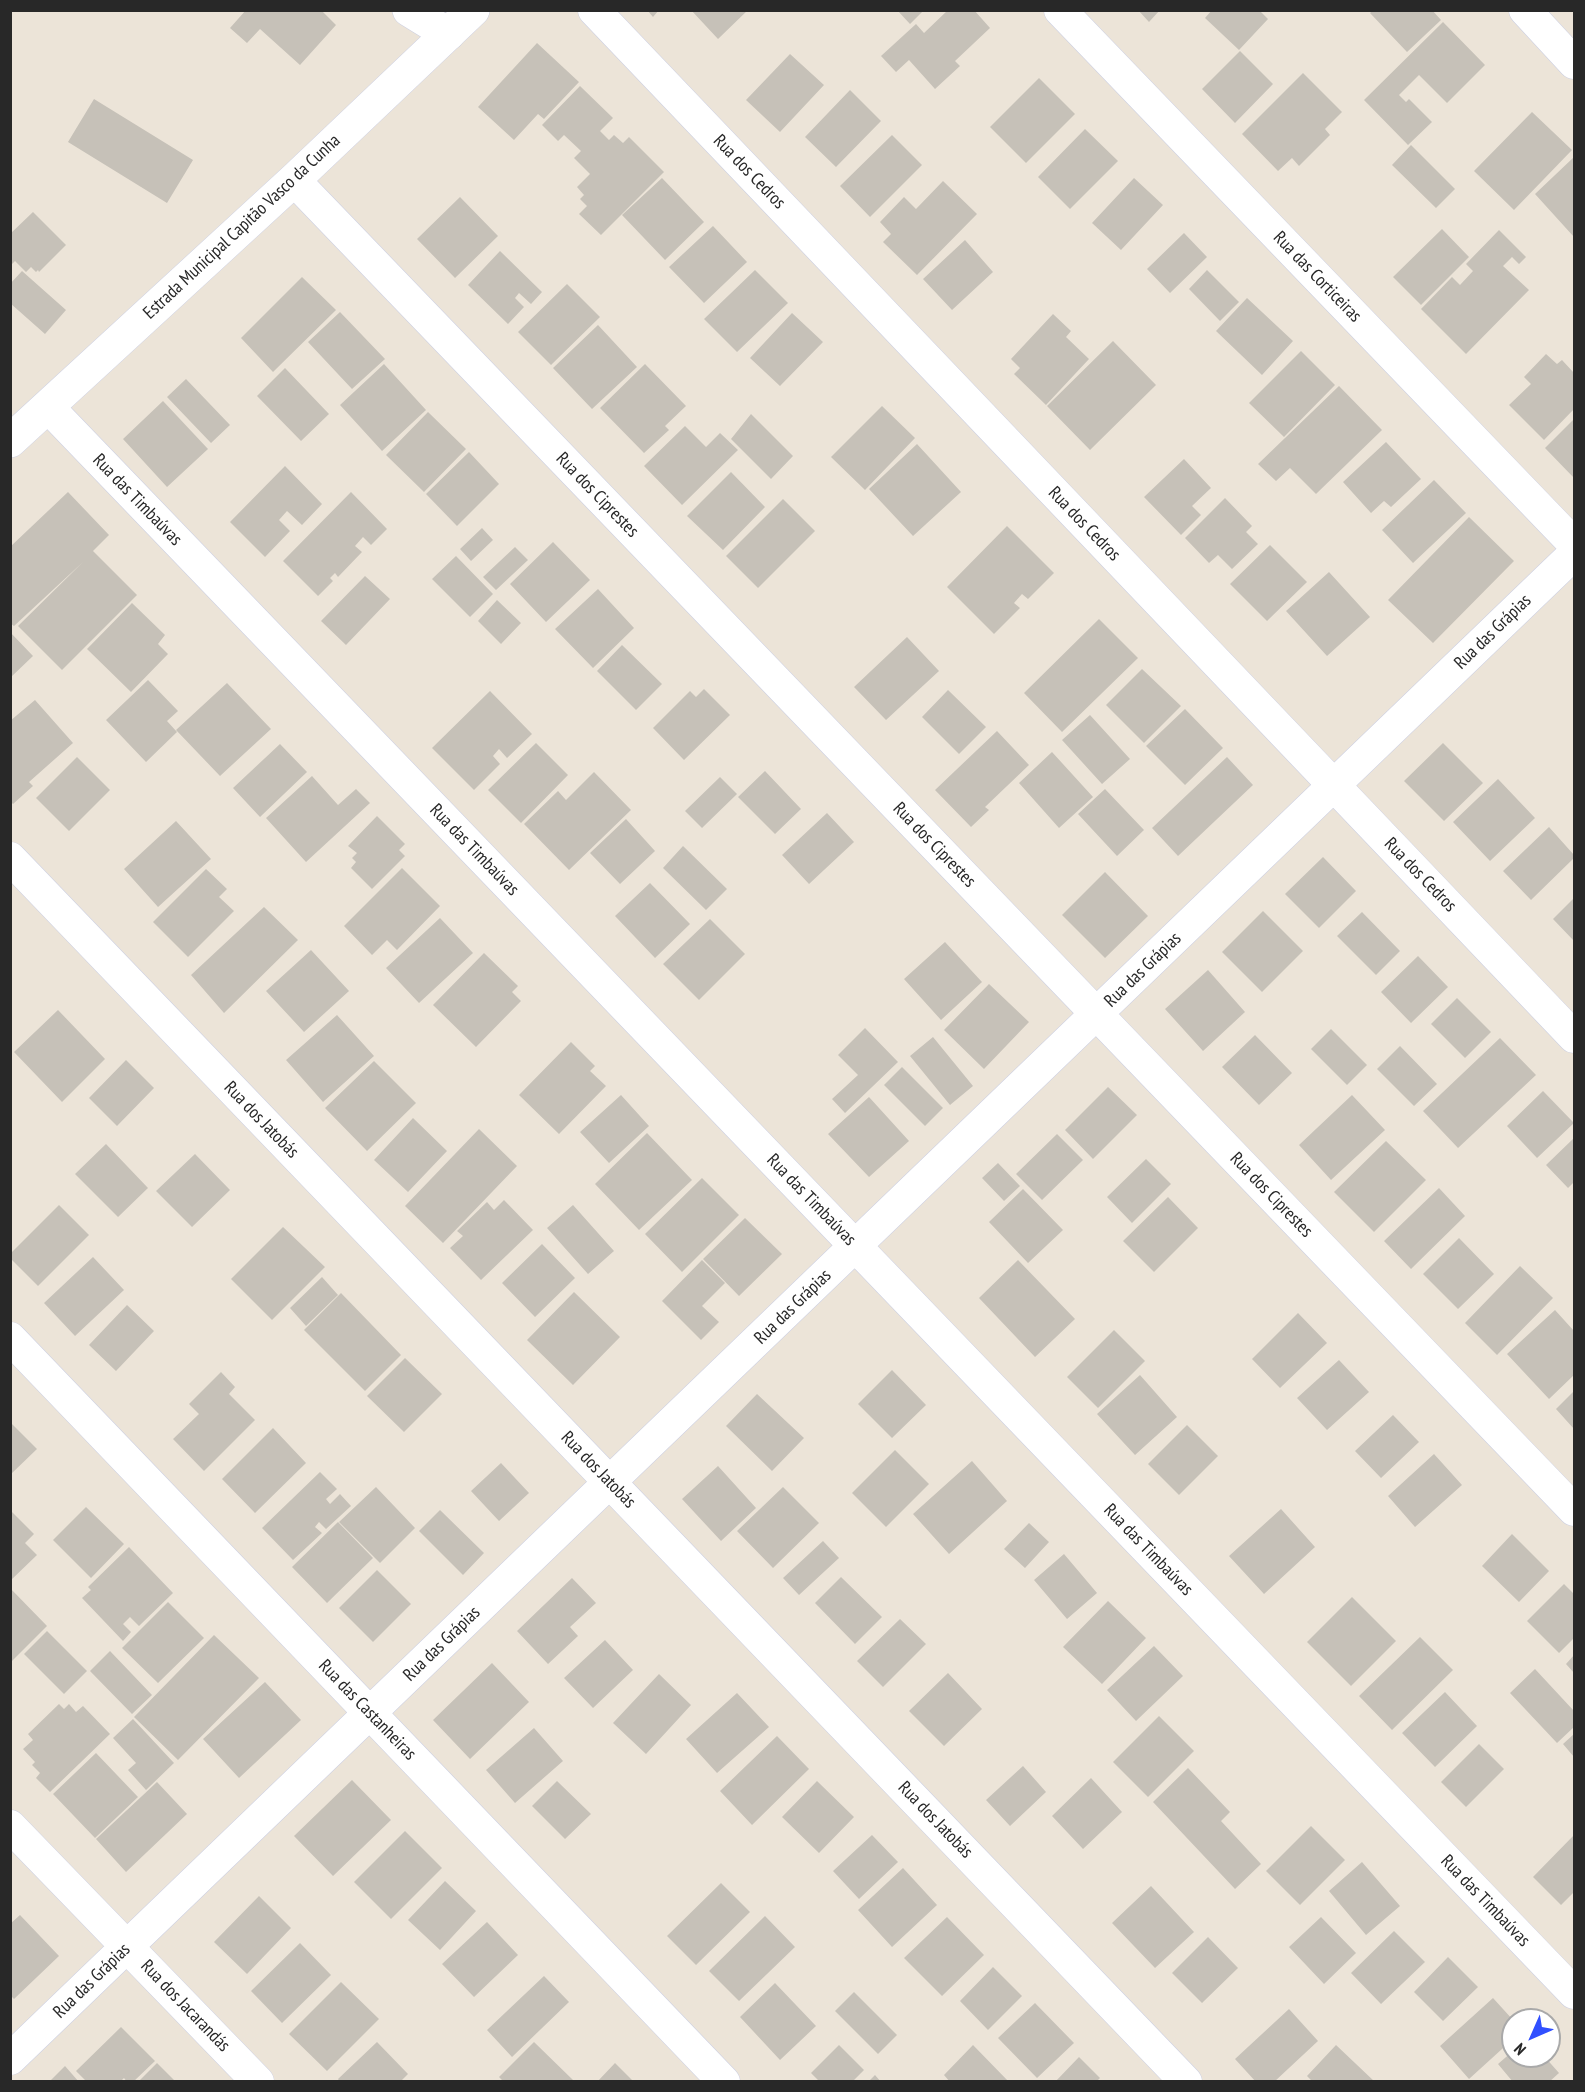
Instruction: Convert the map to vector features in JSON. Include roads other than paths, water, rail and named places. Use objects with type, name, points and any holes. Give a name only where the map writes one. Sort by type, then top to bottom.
[{"type":"main road","points":[[409,10],[448,34]]},
{"type":"main road","name":"Estrada Municipal Capitão Vasco da Cunha","points":[[10,441],[294,180],[473,10]]},
{"type":"street","name":"Rua dos Cedros","points":[[594,10],[1575,1037]]},
{"type":"street","name":"Rua das Corticeiras","points":[[1060,10],[1575,544]]},
{"type":"street","points":[[1525,10],[1575,63]]},
{"type":"street","name":"Rua dos Ciprestes","points":[[294,180],[1575,1510]]},
{"type":"street","name":"Rua das Timbaúvas","points":[[48,407],[1575,1993]]},
{"type":"street","name":"Rua das Grápias","points":[[10,2059],[1575,554]]},
{"type":"street","name":"Rua dos Jatobás","points":[[10,858],[1186,2082]]},
{"type":"street","name":"Rua das Castanheiras","points":[[10,1338],[724,2082]]},
{"type":"street","name":"Rua dos Jacarandás","points":[[10,1826],[258,2082]]}]
